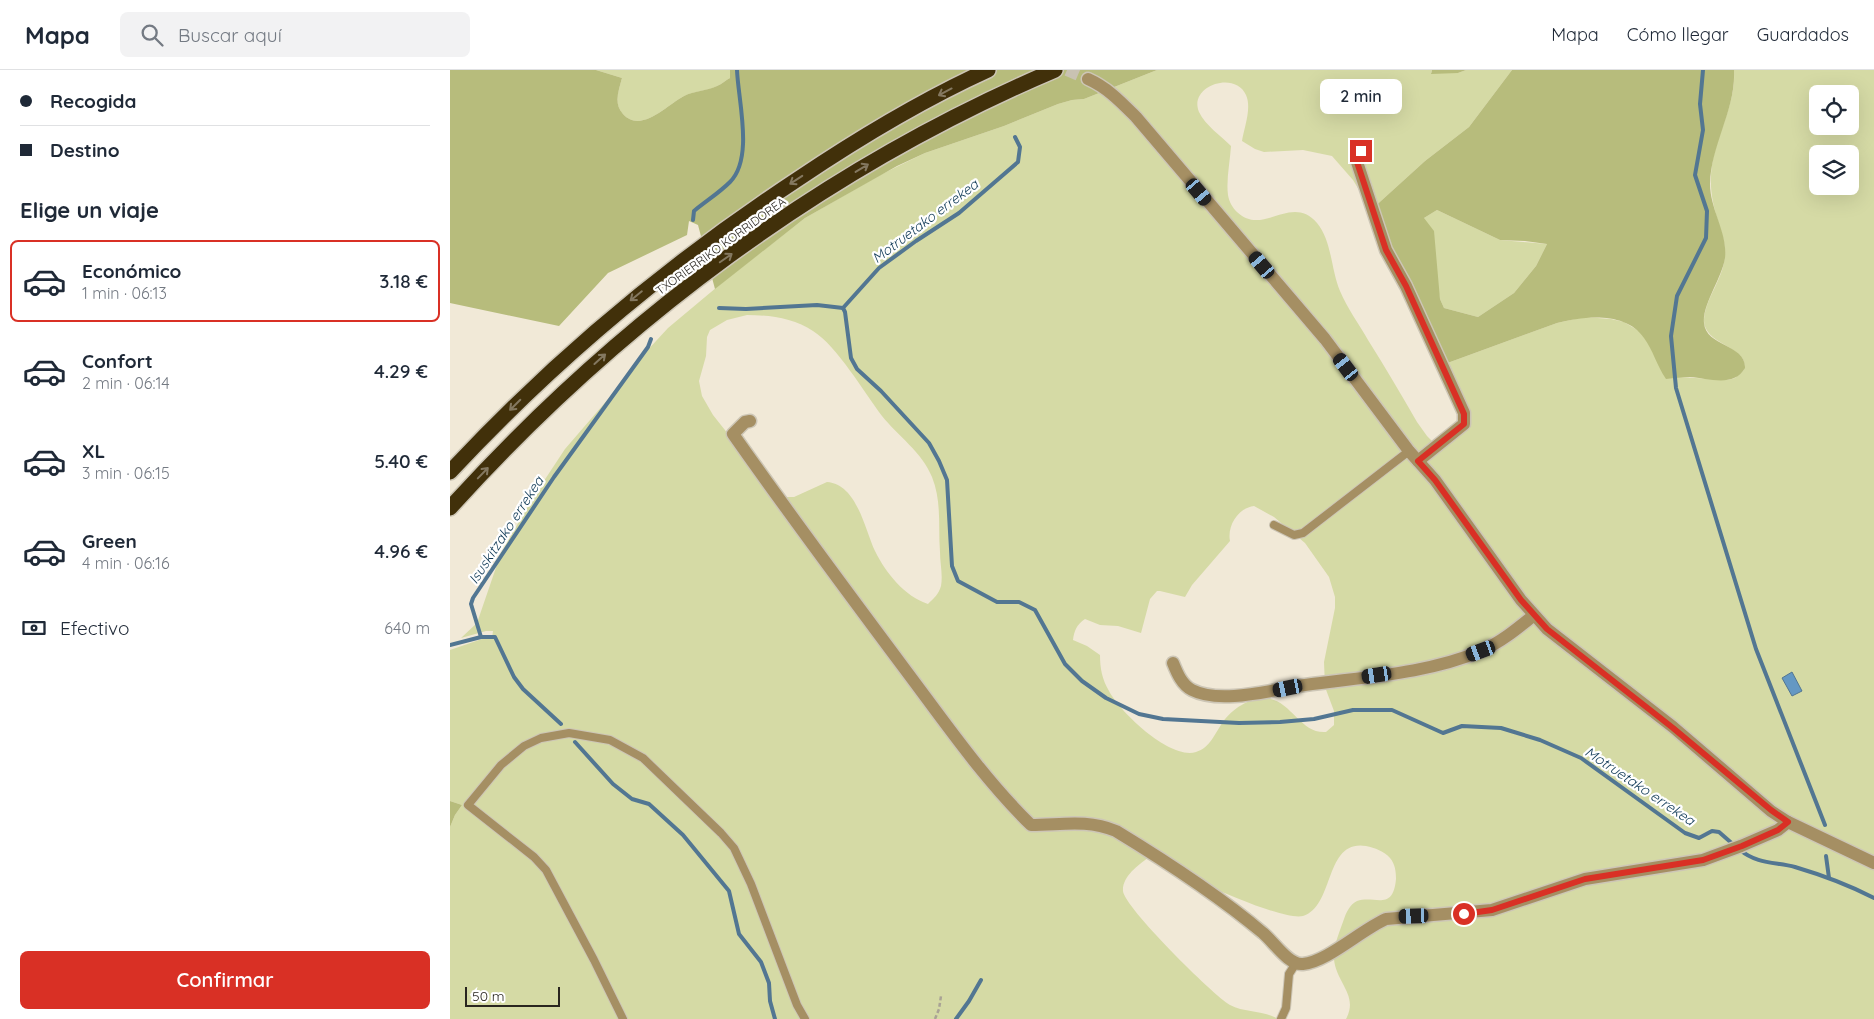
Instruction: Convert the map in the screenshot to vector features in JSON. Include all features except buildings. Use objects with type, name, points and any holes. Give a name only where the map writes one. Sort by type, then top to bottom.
[{"type":"highway","name":"TXORIERRIKO KORRIDOREA","points":[[450,472],[566,356],[628,302],[698,248],[752,209],[851,145],[895,118],[988,70]]},
{"type":"highway","name":"TXORIERRIKO KORRIDOREA","points":[[450,508],[516,438],[583,374],[644,321],[720,262],[823,192],[893,150],[973,108],[1055,70]]},
{"type":"street","points":[[1088,80],[1102,86],[1118,98],[1325,339],[1414,456],[1435,480],[1521,600],[1547,629],[1673,728],[1771,810],[1788,822],[1874,863]]},
{"type":"street","points":[[1361,151],[1356,159],[1386,250],[1406,286],[1464,414],[1464,424],[1414,456]]},
{"type":"street","points":[[750,421],[745,422],[733,434],[808,540],[957,738],[1030,824],[1100,824],[1116,831],[1234,908],[1273,941],[1289,960],[1301,965],[1321,959],[1374,924],[1386,919],[1492,910],[1585,879],[1703,860],[1778,830],[1788,822]]},
{"type":"street","points":[[1173,663],[1179,677],[1191,690],[1211,696],[1259,694],[1302,685],[1426,667],[1457,660],[1505,639],[1534,615]]},
{"type":"lane","points":[[1274,525],[1294,535],[1303,533],[1414,456]]},
{"type":"lane","points":[[623,1019],[546,870],[534,857],[468,805],[501,765],[524,746],[541,738],[568,733],[610,740],[643,758],[721,832],[734,848],[751,884],[805,1019]]},
{"type":"lane","points":[[1280,1019],[1286,1008],[1289,974],[1296,963]]},
{"type":"path","points":[[935,1019],[941,996]]},
{"type":"green space","points":[[450,70],[596,70],[622,78],[617,101],[618,105],[623,114],[630,119],[638,121],[654,116],[684,96],[719,85],[730,78],[730,70],[1157,70],[1084,99],[1058,104],[1004,126],[925,153],[897,166],[805,218],[715,289],[698,225],[689,221],[687,235],[608,273],[559,326],[450,303]]},
{"type":"green space","points":[[596,70],[730,70],[730,78],[713,88],[684,96],[654,116],[638,121],[630,119],[623,114],[618,105],[617,101],[622,78]]},
{"type":"green space","points":[[1157,70],[1432,70],[1431,73],[1458,73],[1466,70],[1512,70],[1469,127],[1425,161],[1371,210],[1353,180],[1332,156],[1303,150],[1264,152],[1242,141],[1247,118],[1248,100],[1240,87],[1232,83],[1214,84],[1200,95],[1197,103],[1199,112],[1205,121],[1231,146],[1228,189],[1230,202],[1237,212],[1247,218],[1257,220],[1297,212],[1307,215],[1322,230],[1326,238],[1337,283],[1346,304],[1417,422],[1432,441],[1462,418],[1442,365],[1557,323],[1584,317],[1624,322],[1639,331],[1679,377],[1728,380],[1735,378],[1743,371],[1744,363],[1741,357],[1711,335],[1706,328],[1704,319],[1708,303],[1722,272],[1725,255],[1724,242],[1713,200],[1711,172],[1714,153],[1732,95],[1734,70],[1874,70],[1874,1019],[1346,1019],[1350,1003],[1334,959],[1339,934],[1346,914],[1352,904],[1357,901],[1387,899],[1391,896],[1396,879],[1395,868],[1390,858],[1379,850],[1366,846],[1353,847],[1343,853],[1336,862],[1320,900],[1313,910],[1303,916],[1291,916],[1250,903],[1148,858],[1131,872],[1125,881],[1123,891],[1127,900],[1170,950],[1206,985],[1236,1008],[1266,1014],[1278,1019],[450,1019],[450,827],[462,805],[450,801],[450,650],[482,639],[492,638],[493,631],[461,638],[477,623],[501,553],[532,499],[565,449],[609,398],[633,366],[668,328],[805,218],[880,175],[925,153],[1072,100],[1084,99]],"holes":[[[747,315],[790,320],[806,327],[822,338],[841,358],[882,416],[928,468],[937,496],[942,573],[940,589],[928,604],[904,590],[890,575],[875,551],[853,499],[846,491],[837,485],[827,482],[794,497],[784,497],[767,483],[713,415],[702,396],[699,381],[706,356],[707,337],[710,330],[727,320]],[[1254,506],[1274,517],[1305,543],[1329,577],[1335,597],[1335,608],[1324,662],[1325,687],[1334,711],[1334,725],[1326,732],[1317,731],[1309,728],[1282,704],[1274,700],[1259,698],[1241,705],[1231,713],[1212,740],[1201,750],[1185,753],[1160,742],[1124,711],[1109,691],[1105,682],[1101,669],[1100,655],[1087,646],[1073,640],[1074,634],[1078,625],[1085,619],[1100,625],[1118,626],[1141,633],[1150,599],[1157,591],[1185,597],[1192,585],[1230,541],[1230,529],[1235,519],[1243,510]]]},
{"type":"green space","points":[[1432,70],[1466,70],[1458,73],[1431,74]]},
{"type":"green space","points":[[1512,70],[1734,70],[1734,85],[1728,113],[1714,155],[1710,184],[1713,203],[1722,230],[1725,258],[1706,308],[1704,323],[1706,331],[1711,337],[1739,354],[1744,360],[1745,368],[1740,374],[1728,380],[1690,377],[1666,379],[1644,338],[1636,329],[1627,323],[1604,318],[1579,319],[1557,323],[1442,365],[1371,210],[1425,161],[1469,127]],"holes":[[[1437,210],[1500,240],[1547,244],[1536,266],[1514,293],[1478,317],[1444,308],[1440,299],[1434,231],[1424,218]]]},
{"type":"green space","points":[[1437,210],[1500,240],[1547,244],[1536,266],[1514,293],[1478,317],[1444,308],[1440,299],[1424,218]]},
{"type":"green space","points":[[450,801],[462,805],[450,827]]},
{"type":"water","points":[[1792,672],[1802,691],[1792,696],[1782,678]]},
{"type":"waterway","points":[[693,220],[694,211],[730,182],[737,172],[741,159],[743,128],[737,70]]},
{"type":"waterway","points":[[1703,70],[1700,104],[1703,130],[1695,175],[1707,211],[1706,238],[1677,296],[1671,336],[1676,388],[1756,649],[1825,825]]},
{"type":"waterway","name":"Motruetako errekea","points":[[1015,137],[1020,147],[1018,162],[959,213],[879,268],[843,308],[851,358],[857,369],[881,391],[929,443],[939,461],[947,480],[952,566],[958,581],[997,602],[1019,602],[1035,610],[1065,664],[1082,681],[1106,698],[1139,714],[1163,719],[1239,723],[1314,719],[1353,710],[1392,710],[1443,733],[1462,726],[1501,728],[1540,740],[1581,758],[1685,833],[1699,838],[1712,831],[1719,832],[1735,846]]},
{"type":"waterway","points":[[719,308],[746,309],[817,305],[843,308]]},
{"type":"waterway","name":"Isuskitzako errekea","points":[[561,724],[523,689],[514,677],[495,637],[481,637],[471,604],[473,598],[554,477],[648,347],[651,339]]},
{"type":"waterway","points":[[450,645],[481,637]]},
{"type":"waterway","name":"Isuskitzako errekea","points":[[575,742],[613,784],[632,799],[649,804],[683,835],[729,891],[739,934],[761,962],[769,983],[770,1001],[775,1019]]},
{"type":"waterway","name":"Motruetako errekea","points":[[1740,850],[1753,858],[1795,867],[1825,877],[1874,898]]},
{"type":"waterway","points":[[1826,856],[1829,878]]},
{"type":"waterway","points":[[956,1019],[981,980]]},
{"type":"tunnel","points":[[1067,70],[1088,79]]},
{"type":"route","points":[[1361,151],[1356,159],[1386,250],[1406,286],[1464,414],[1464,424],[1418,461],[1435,480],[1521,600],[1547,629],[1788,822],[1778,830],[1703,860],[1585,879],[1492,910],[1464,914]]}]
